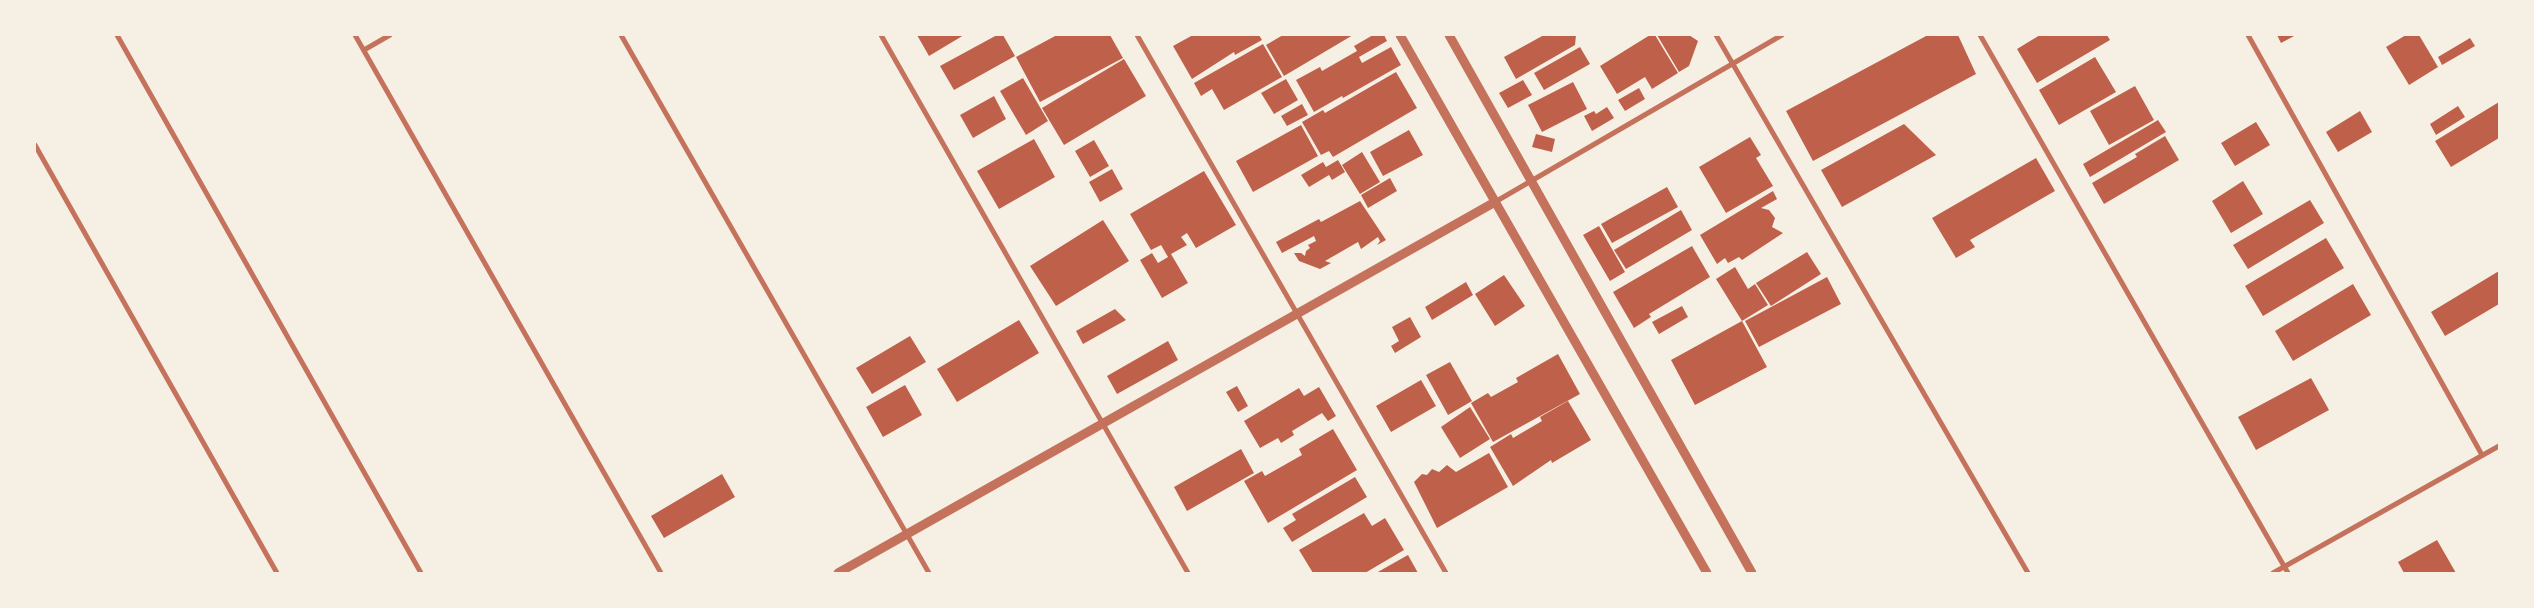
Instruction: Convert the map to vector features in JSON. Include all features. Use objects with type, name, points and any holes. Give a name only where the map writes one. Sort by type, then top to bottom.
[{"type":"street","points":[[117,35],[421,573]]},
{"type":"street","points":[[355,35],[661,573]]},
{"type":"street","points":[[364,50],[390,35]]},
{"type":"street","points":[[621,35],[929,573]]},
{"type":"street","points":[[881,35],[1188,573]]},
{"type":"street","points":[[1137,35],[1446,573]]},
{"type":"street","points":[[1400,35],[1707,573]]},
{"type":"street","points":[[1448,35],[1752,573]]},
{"type":"street","points":[[1716,35],[2028,573]]},
{"type":"street","points":[[838,573],[1532,182],[1782,35]]},
{"type":"street","points":[[1980,35],[2288,573]]},
{"type":"street","points":[[2248,35],[2482,455]]},
{"type":"street","points":[[35,146],[277,573]]},
{"type":"street","points":[[2273,573],[2499,446]]},
{"type":"building","points":[[917,35],[964,35],[929,56]]},
{"type":"building","points":[[997,35],[1003,35],[1015,56],[954,90],[940,66]]},
{"type":"building","points":[[1057,35],[1110,35],[1123,58],[1040,102],[1016,57]]},
{"type":"building","points":[[1193,35],[1259,35],[1262,40],[1235,55],[1234,52],[1192,79],[1173,46]]},
{"type":"building","points":[[1283,35],[1353,35],[1284,76],[1266,45]]},
{"type":"building","points":[[1373,35],[1384,35],[1387,41],[1359,57],[1362,63],[1391,47],[1401,65],[1314,112],[1296,80],[1320,67],[1322,71],[1357,51],[1354,46]]},
{"type":"building","points":[[1544,35],[1576,35],[1575,45],[1516,79],[1504,57]]},
{"type":"building","points":[[1650,35],[1655,35],[1678,73],[1652,89],[1645,77],[1617,94],[1600,66]]},
{"type":"building","points":[[1657,35],[1689,35],[1698,41],[1689,66],[1679,72]]},
{"type":"building","points":[[1928,35],[1958,35],[1976,74],[1813,161],[1786,111]]},
{"type":"building","points":[[2040,35],[2107,35],[2110,40],[2037,83],[2017,49]]},
{"type":"building","points":[[2277,35],[2296,35],[2281,43]]},
{"type":"building","points":[[2406,35],[2419,35],[2438,67],[2409,85],[2386,47]]},
{"type":"building","points":[[2470,38],[2475,46],[2442,65],[2438,57]]},
{"type":"building","points":[[1263,44],[1282,77],[1224,110],[1212,89],[1201,96],[1194,83]]},
{"type":"building","points":[[1580,47],[1590,64],[1544,90],[1534,73]]},
{"type":"building","points":[[2095,57],[2116,92],[2059,125],[2039,90]]},
{"type":"building","points":[[1124,59],[1146,96],[1064,145],[1042,108]]},
{"type":"building","points":[[1396,72],[1417,108],[1333,157],[1329,151],[1321,155],[1302,122],[1323,110],[1325,113]]},
{"type":"building","points":[[1023,78],[1048,121],[1026,135],[1000,91]]},
{"type":"building","points":[[1286,79],[1298,100],[1274,114],[1261,93]]},
{"type":"building","points":[[1523,80],[1532,95],[1508,108],[1499,93]]},
{"type":"building","points":[[1573,82],[1587,109],[1542,132],[1528,105]]},
{"type":"building","points":[[2135,86],[2154,120],[2109,145],[2090,111]]},
{"type":"building","points":[[1639,88],[1645,99],[1625,111],[1618,100]]},
{"type":"building","points":[[994,96],[1006,119],[973,138],[960,115]]},
{"type":"building","points":[[2499,102],[2499,138],[2451,167],[2435,141]]},
{"type":"building","points":[[1302,104],[1308,115],[1287,126],[1281,116]]},
{"type":"building","points":[[2458,106],[2465,117],[2436,135],[2430,124]]},
{"type":"building","points":[[1607,107],[1614,118],[1592,131],[1584,116],[1594,111],[1596,114]]},
{"type":"building","points":[[2360,111],[2372,132],[2338,152],[2326,132]]},
{"type":"building","points":[[2158,120],[2166,132],[2090,177],[2083,164]]},
{"type":"building","points":[[2256,122],[2270,145],[2235,166],[2221,143]]},
{"type":"building","points":[[1904,124],[1936,155],[1842,207],[1821,170]]},
{"type":"building","points":[[1301,125],[1318,156],[1253,192],[1236,161]]},
{"type":"building","points":[[1409,130],[1423,155],[1383,176],[1370,152]]},
{"type":"building","points":[[1536,134],[1555,139],[1552,152],[1532,147]]},
{"type":"building","points":[[2165,136],[2179,160],[2104,204],[2092,183],[2137,157],[2135,154]]},
{"type":"building","points":[[1750,137],[1761,155],[1756,158],[1773,186],[1726,213],[1699,167]]},
{"type":"building","points":[[1034,139],[1055,177],[999,209],[977,171]]},
{"type":"building","points":[[1094,140],[1109,166],[1090,177],[1075,151]]},
{"type":"building","points":[[1362,152],[1380,182],[1360,194],[1342,165]]},
{"type":"building","points":[[2036,158],[2055,191],[1970,240],[1975,247],[1956,258],[1932,218]]},
{"type":"building","points":[[1338,160],[1345,172],[1332,180],[1329,175],[1309,187],[1301,175],[1323,162],[1326,167]]},
{"type":"building","points":[[1112,169],[1123,189],[1100,202],[1089,182]]},
{"type":"building","points":[[1204,171],[1236,225],[1196,248],[1187,233],[1181,237],[1187,245],[1171,254],[1188,283],[1162,298],[1140,260],[1152,253],[1158,263],[1168,257],[1161,245],[1151,250],[1130,214]]},
{"type":"building","points":[[1390,178],[1397,191],[1368,208],[1361,195]]},
{"type":"building","points":[[2243,181],[2263,214],[2231,233],[2212,201]]},
{"type":"building","points":[[1667,187],[1678,207],[1612,243],[1601,224]]},
{"type":"building","points":[[1773,191],[1777,199],[1761,208],[1769,210],[1775,218],[1772,227],[1783,233],[1742,260],[1739,257],[1728,263],[1725,258],[1717,264],[1700,235]]},
{"type":"building","points":[[2310,200],[2324,223],[2248,269],[2233,245]]},
{"type":"building","points":[[1360,201],[1386,240],[1377,245],[1380,241],[1378,237],[1361,249],[1358,242],[1325,261],[1331,263],[1320,269],[1299,261],[1294,253],[1301,253],[1305,256],[1306,251],[1310,248],[1308,245],[1316,241],[1314,236],[1282,253],[1276,242],[1319,219],[1321,222]]},
{"type":"building","points":[[1681,210],[1692,230],[1626,269],[1614,250]]},
{"type":"building","points":[[1103,220],[1129,261],[1056,306],[1030,266]]},
{"type":"building","points":[[1599,226],[1625,272],[1610,281],[1583,235]]},
{"type":"building","points":[[2326,238],[2344,268],[2263,316],[2245,286]]},
{"type":"building","points":[[1692,246],[1710,277],[1649,314],[1651,317],[1634,328],[1613,292]]},
{"type":"building","points":[[1807,252],[1821,274],[1771,306],[1756,283]]},
{"type":"building","points":[[1735,267],[1748,289],[1755,284],[1768,305],[1742,321],[1716,279]]},
{"type":"building","points":[[2499,271],[2499,304],[2445,336],[2431,312]]},
{"type":"building","points":[[1504,275],[1525,306],[1495,326],[1475,294]]},
{"type":"building","points":[[1827,277],[1841,304],[1759,347],[1745,321]]},
{"type":"building","points":[[1466,282],[1473,295],[1432,320],[1425,307]]},
{"type":"building","points":[[2353,284],[2371,315],[2293,361],[2275,331]]},
{"type":"building","points":[[1682,306],[1688,317],[1659,334],[1652,322]]},
{"type":"building","points":[[1115,309],[1126,320],[1083,344],[1076,331]]},
{"type":"building","points":[[1410,317],[1421,337],[1395,353],[1391,346],[1399,341],[1392,327]]},
{"type":"building","points":[[1019,320],[1039,353],[957,402],[937,369]]},
{"type":"building","points":[[1742,321],[1767,367],[1695,405],[1671,360]]},
{"type":"building","points":[[910,336],[926,362],[872,394],[856,368]]},
{"type":"building","points":[[1168,341],[1178,360],[1117,394],[1107,376]]},
{"type":"building","points":[[1558,354],[1580,394],[1493,442],[1471,403],[1488,393],[1491,397],[1518,382],[1516,378]]},
{"type":"building","points":[[1450,362],[1472,401],[1448,415],[1426,375]]},
{"type":"building","points":[[2311,378],[2329,410],[2256,450],[2238,417]]},
{"type":"building","points":[[1421,380],[1436,406],[1391,432],[1376,406]]},
{"type":"building","points":[[905,385],[922,415],[883,437],[866,407]]},
{"type":"building","points":[[1237,386],[1248,406],[1238,412],[1226,392]]},
{"type":"building","points":[[1319,387],[1336,416],[1328,421],[1322,413],[1292,431],[1294,435],[1281,443],[1278,438],[1260,448],[1244,421],[1299,388],[1304,396]]},
{"type":"building","points":[[1568,401],[1591,440],[1552,463],[1551,460],[1513,486],[1490,447],[1511,434],[1513,438],[1542,421],[1540,417]]},
{"type":"building","points":[[1470,407],[1490,439],[1460,458],[1441,427]]},
{"type":"building","points":[[1333,429],[1357,470],[1268,523],[1244,481],[1262,471],[1265,476],[1302,455],[1299,449]]},
{"type":"building","points":[[1241,449],[1254,473],[1187,511],[1174,487]]},
{"type":"building","points":[[1489,453],[1508,487],[1437,528],[1414,482],[1422,474],[1427,475],[1432,469],[1439,472],[1447,465],[1456,472]]},
{"type":"building","points":[[722,474],[735,497],[664,538],[651,516]]},
{"type":"building","points":[[1355,477],[1367,497],[1292,542],[1283,528],[1296,520],[1292,514]]},
{"type":"building","points":[[1364,513],[1372,526],[1385,518],[1404,550],[1365,573],[1313,573],[1299,550]]},
{"type":"building","points":[[2437,540],[2456,573],[2404,573],[2398,562]]},
{"type":"building","points":[[1408,555],[1418,573],[1376,573]]}]
